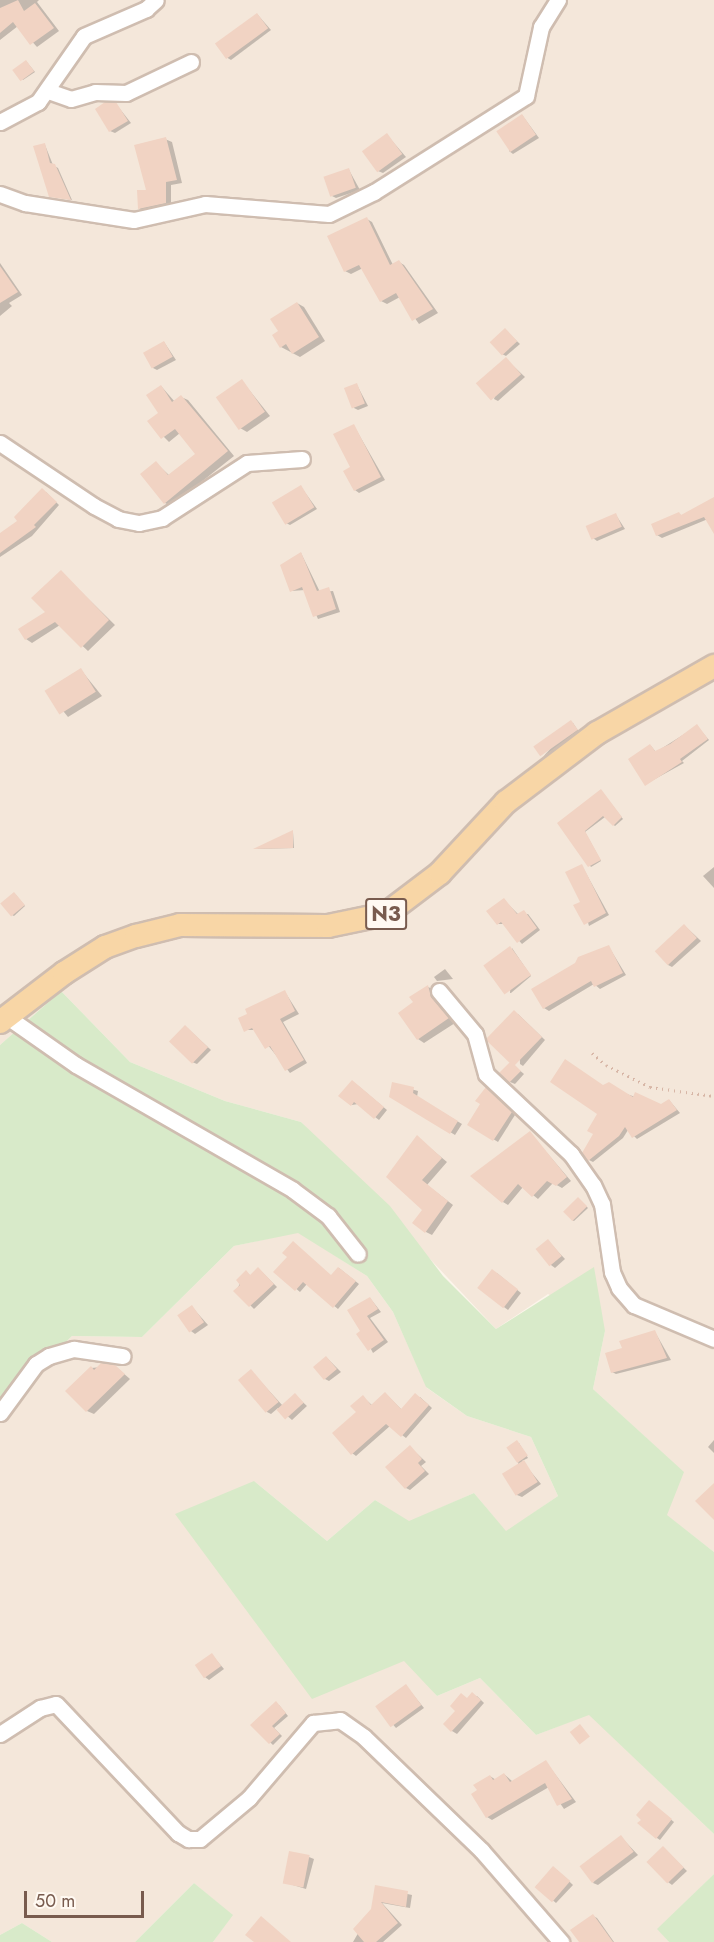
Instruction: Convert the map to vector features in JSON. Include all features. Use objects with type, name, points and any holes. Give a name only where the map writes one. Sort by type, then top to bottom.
[{"type":"main road","name":"N3","points":[[4,1020],[64,973],[105,947],[135,936],[180,926],[328,926],[386,914],[440,873],[506,802],[597,733],[714,666]]},
{"type":"street","points":[[0,122],[38,102],[48,91],[66,56],[84,36],[146,9],[156,0]]},
{"type":"street","points":[[0,194],[25,203],[134,220],[205,204],[329,214],[374,192],[526,96],[541,27],[558,0]]},
{"type":"street","points":[[48,91],[71,99],[95,92],[126,93],[191,62]]},
{"type":"street","points":[[0,443],[94,506],[118,519],[139,523],[162,518],[247,463],[302,459]]},
{"type":"street","points":[[439,991],[475,1034],[486,1074],[571,1154],[593,1185],[602,1204],[612,1272],[619,1288],[634,1305],[714,1339]]},
{"type":"street","points":[[4,1020],[76,1065],[293,1190],[328,1216],[358,1254]]},
{"type":"street","points":[[0,1413],[36,1364],[49,1356],[74,1349],[122,1356]]},
{"type":"street","points":[[0,1734],[40,1708],[56,1704],[178,1833],[200,1839],[249,1798],[313,1724],[339,1720],[364,1737],[482,1851],[561,1942]]},
{"type":"path","points":[[592,1053],[606,1065],[650,1087],[714,1096]]},
{"type":"shaded area","points":[[0,0],[714,0],[714,1552],[666,1515],[683,1472],[593,1389],[605,1331],[548,1294],[496,1329],[301,1122],[225,1101],[130,1062],[61,991],[0,1045]]},
{"type":"shaded area","points":[[298,1232],[367,1276],[393,1312],[427,1388],[467,1416],[531,1437],[558,1496],[506,1532],[474,1493],[409,1522],[375,1500],[327,1541],[254,1481],[437,1696],[480,1678],[536,1735],[589,1714],[714,1834],[714,1874],[658,1929],[669,1942],[213,1942],[232,1915],[194,1883],[135,1942],[52,1942],[22,1923],[0,1935],[0,1406],[72,1336],[142,1337],[234,1246]]},
{"type":"green space","points":[[61,991],[130,1062],[225,1101],[301,1122],[390,1206],[443,1276],[496,1329],[594,1267],[605,1331],[593,1389],[684,1472],[667,1515],[714,1552],[714,1834],[589,1715],[536,1735],[480,1678],[437,1696],[404,1661],[312,1699],[175,1514],[254,1481],[327,1541],[375,1500],[409,1521],[474,1493],[506,1531],[558,1496],[531,1437],[467,1416],[426,1387],[393,1312],[367,1276],[298,1233],[234,1246],[142,1337],[72,1336],[0,1406],[0,1045]]},
{"type":"green space","points":[[714,1874],[714,1942],[669,1942],[657,1929]]},
{"type":"green space","points":[[194,1883],[233,1915],[213,1942],[135,1942]]},
{"type":"green space","points":[[22,1923],[52,1942],[0,1942],[0,1935]]},
{"type":"building","points":[[18,0],[24,11],[35,3],[54,28],[30,45],[13,22],[0,33],[0,8]]},
{"type":"building","points":[[257,13],[268,28],[226,59],[215,44]]},
{"type":"building","points":[[26,60],[34,71],[20,81],[12,70]]},
{"type":"building","points":[[105,102],[116,102],[128,121],[109,132],[95,109]]},
{"type":"building","points":[[522,114],[536,135],[510,152],[496,131]]},
{"type":"building","points":[[387,133],[402,154],[377,172],[362,151]]},
{"type":"building","points":[[166,137],[177,180],[166,182],[166,203],[138,209],[137,190],[146,190],[134,145]]},
{"type":"building","points":[[45,143],[50,163],[55,164],[71,200],[49,197],[33,146]]},
{"type":"building","points":[[349,168],[356,188],[330,197],[323,177]]},
{"type":"building","points":[[367,217],[390,265],[399,260],[433,309],[412,321],[396,293],[380,302],[359,265],[344,272],[327,236]]},
{"type":"building","points":[[0,266],[18,292],[0,303]]},
{"type":"building","points":[[297,302],[319,337],[292,354],[286,344],[280,348],[272,335],[278,331],[270,319]]},
{"type":"building","points":[[505,328],[517,341],[502,355],[490,342]]},
{"type":"building","points":[[164,341],[173,357],[152,368],[143,353]]},
{"type":"building","points":[[506,357],[521,374],[491,401],[476,383]]},
{"type":"building","points":[[242,379],[265,412],[239,430],[216,397]]},
{"type":"building","points":[[357,383],[365,404],[352,409],[344,388]]},
{"type":"building","points":[[161,385],[172,402],[181,395],[228,451],[164,504],[140,474],[156,461],[168,475],[195,454],[175,429],[161,439],[147,421],[158,413],[146,395]]},
{"type":"building","points":[[354,424],[381,477],[354,491],[343,471],[350,467],[333,434]]},
{"type":"building","points":[[301,485],[314,507],[285,525],[272,503]]},
{"type":"building","points":[[42,488],[57,502],[34,525],[36,527],[0,553],[0,533],[17,521],[14,517]]},
{"type":"building","points":[[714,497],[714,534],[704,517],[656,536],[651,524],[679,512],[681,515]]},
{"type":"building","points":[[616,513],[622,527],[591,540],[586,526]]},
{"type":"building","points":[[301,552],[317,591],[329,587],[336,609],[313,617],[302,587],[290,592],[280,565]]},
{"type":"building","points":[[61,570],[109,620],[81,648],[55,622],[25,640],[18,629],[45,612],[31,598]]},
{"type":"building","points":[[81,668],[96,692],[59,715],[45,691]]},
{"type":"building","points":[[571,720],[578,730],[540,756],[533,746]]},
{"type":"building","points":[[697,724],[708,739],[680,759],[682,762],[645,786],[628,759],[650,744],[655,751],[670,744]]},
{"type":"building","points":[[601,789],[622,817],[613,826],[603,816],[585,831],[601,860],[588,867],[557,823]]},
{"type":"building","points":[[293,830],[293,848],[253,849]]},
{"type":"building","points":[[582,864],[606,913],[584,925],[573,905],[580,902],[565,872]]},
{"type":"building","points":[[14,892],[25,905],[11,917],[0,904]]},
{"type":"building","points":[[504,898],[517,914],[524,910],[537,928],[517,943],[501,922],[497,925],[486,911]]},
{"type":"building","points":[[684,924],[697,938],[668,965],[655,951]]},
{"type":"building","points":[[609,945],[623,973],[594,987],[591,981],[543,1009],[531,989],[575,963],[578,957]]},
{"type":"building","points":[[510,946],[531,975],[504,995],[483,965]]},
{"type":"building","points":[[428,985],[431,997],[449,1018],[417,1040],[398,1013],[413,1002],[409,997]]},
{"type":"building","points":[[285,990],[295,1011],[280,1019],[304,1060],[285,1071],[270,1046],[265,1049],[252,1028],[244,1032],[238,1018],[247,1014],[245,1009]]},
{"type":"building","points":[[514,1010],[542,1037],[514,1067],[486,1039]]},
{"type":"building","points":[[185,1025],[208,1047],[192,1064],[169,1042]]},
{"type":"building","points":[[565,1059],[603,1085],[609,1082],[633,1097],[635,1092],[661,1104],[669,1099],[677,1110],[632,1138],[625,1127],[619,1136],[588,1161],[582,1153],[593,1134],[587,1131],[597,1114],[550,1082]]},
{"type":"building","points":[[511,1061],[521,1071],[509,1083],[499,1073]]},
{"type":"building","points":[[352,1080],[384,1107],[374,1119],[354,1102],[351,1106],[338,1096]]},
{"type":"building","points":[[392,1082],[414,1087],[413,1093],[458,1121],[450,1134],[389,1097]]},
{"type":"building","points":[[486,1087],[512,1112],[493,1141],[467,1125],[480,1104],[475,1101]]},
{"type":"building","points":[[530,1131],[567,1177],[556,1186],[547,1181],[532,1197],[518,1184],[502,1203],[470,1176]]},
{"type":"building","points":[[417,1135],[442,1158],[422,1180],[448,1201],[425,1233],[412,1223],[422,1210],[386,1177]]},
{"type":"building","points":[[578,1197],[587,1206],[572,1221],[563,1212]]},
{"type":"building","points":[[548,1239],[562,1256],[549,1266],[536,1249]]},
{"type":"building","points":[[293,1241],[331,1275],[338,1267],[356,1281],[333,1308],[303,1282],[295,1291],[273,1272],[287,1257],[282,1253]]},
{"type":"building","points":[[258,1267],[274,1284],[249,1307],[233,1291],[240,1285],[236,1280],[246,1270],[250,1275]]},
{"type":"building","points":[[492,1269],[518,1289],[503,1308],[477,1288]]},
{"type":"building","points":[[370,1297],[378,1309],[367,1316],[384,1340],[368,1351],[356,1334],[360,1331],[347,1310]]},
{"type":"building","points":[[192,1305],[204,1322],[189,1333],[177,1315]]},
{"type":"building","points":[[655,1330],[667,1358],[611,1373],[605,1353],[622,1348],[619,1341]]},
{"type":"building","points":[[326,1356],[337,1369],[324,1380],[313,1367]]},
{"type":"building","points":[[101,1363],[115,1365],[125,1374],[86,1412],[65,1391],[91,1366],[94,1370]]},
{"type":"building","points":[[251,1369],[279,1402],[266,1413],[238,1380]]},
{"type":"building","points":[[385,1392],[401,1409],[415,1393],[429,1405],[401,1437],[386,1424],[351,1455],[332,1433],[356,1412],[350,1406],[363,1395],[371,1405]]},
{"type":"building","points":[[295,1393],[304,1403],[285,1419],[276,1410]]},
{"type":"building","points":[[517,1440],[528,1456],[517,1463],[506,1447]]},
{"type":"building","points":[[410,1445],[422,1459],[418,1463],[425,1471],[405,1489],[385,1467]]},
{"type":"building","points":[[524,1460],[538,1482],[516,1496],[502,1474]]},
{"type":"building","points":[[714,1483],[714,1520],[695,1501]]},
{"type":"building","points":[[212,1653],[221,1666],[204,1678],[195,1665]]},
{"type":"building","points":[[406,1684],[421,1705],[391,1727],[375,1706]]},
{"type":"building","points":[[472,1692],[481,1700],[451,1732],[443,1724],[455,1711],[450,1706],[461,1693],[467,1698]]},
{"type":"building","points":[[276,1701],[286,1713],[272,1726],[280,1734],[269,1744],[250,1725]]},
{"type":"building","points":[[580,1724],[590,1737],[580,1745],[570,1732]]},
{"type":"building","points":[[546,1760],[572,1799],[557,1806],[545,1783],[486,1818],[471,1794],[477,1790],[473,1785],[490,1775],[493,1780],[504,1773],[510,1782]]},
{"type":"building","points":[[649,1800],[672,1819],[656,1839],[637,1823],[641,1820],[636,1815]]},
{"type":"building","points":[[621,1835],[634,1852],[592,1883],[579,1866]]},
{"type":"building","points":[[663,1846],[684,1868],[667,1884],[646,1862]]},
{"type":"building","points":[[289,1851],[310,1855],[303,1887],[283,1883]]},
{"type":"building","points":[[553,1866],[570,1881],[552,1902],[535,1887]]},
{"type":"building","points":[[375,1885],[408,1891],[406,1907],[381,1902],[398,1923],[376,1942],[364,1942],[353,1929],[371,1909]]},
{"type":"building","points":[[593,1914],[613,1942],[579,1942],[570,1930]]},
{"type":"building","points":[[261,1916],[291,1942],[254,1942],[245,1935]]}]
